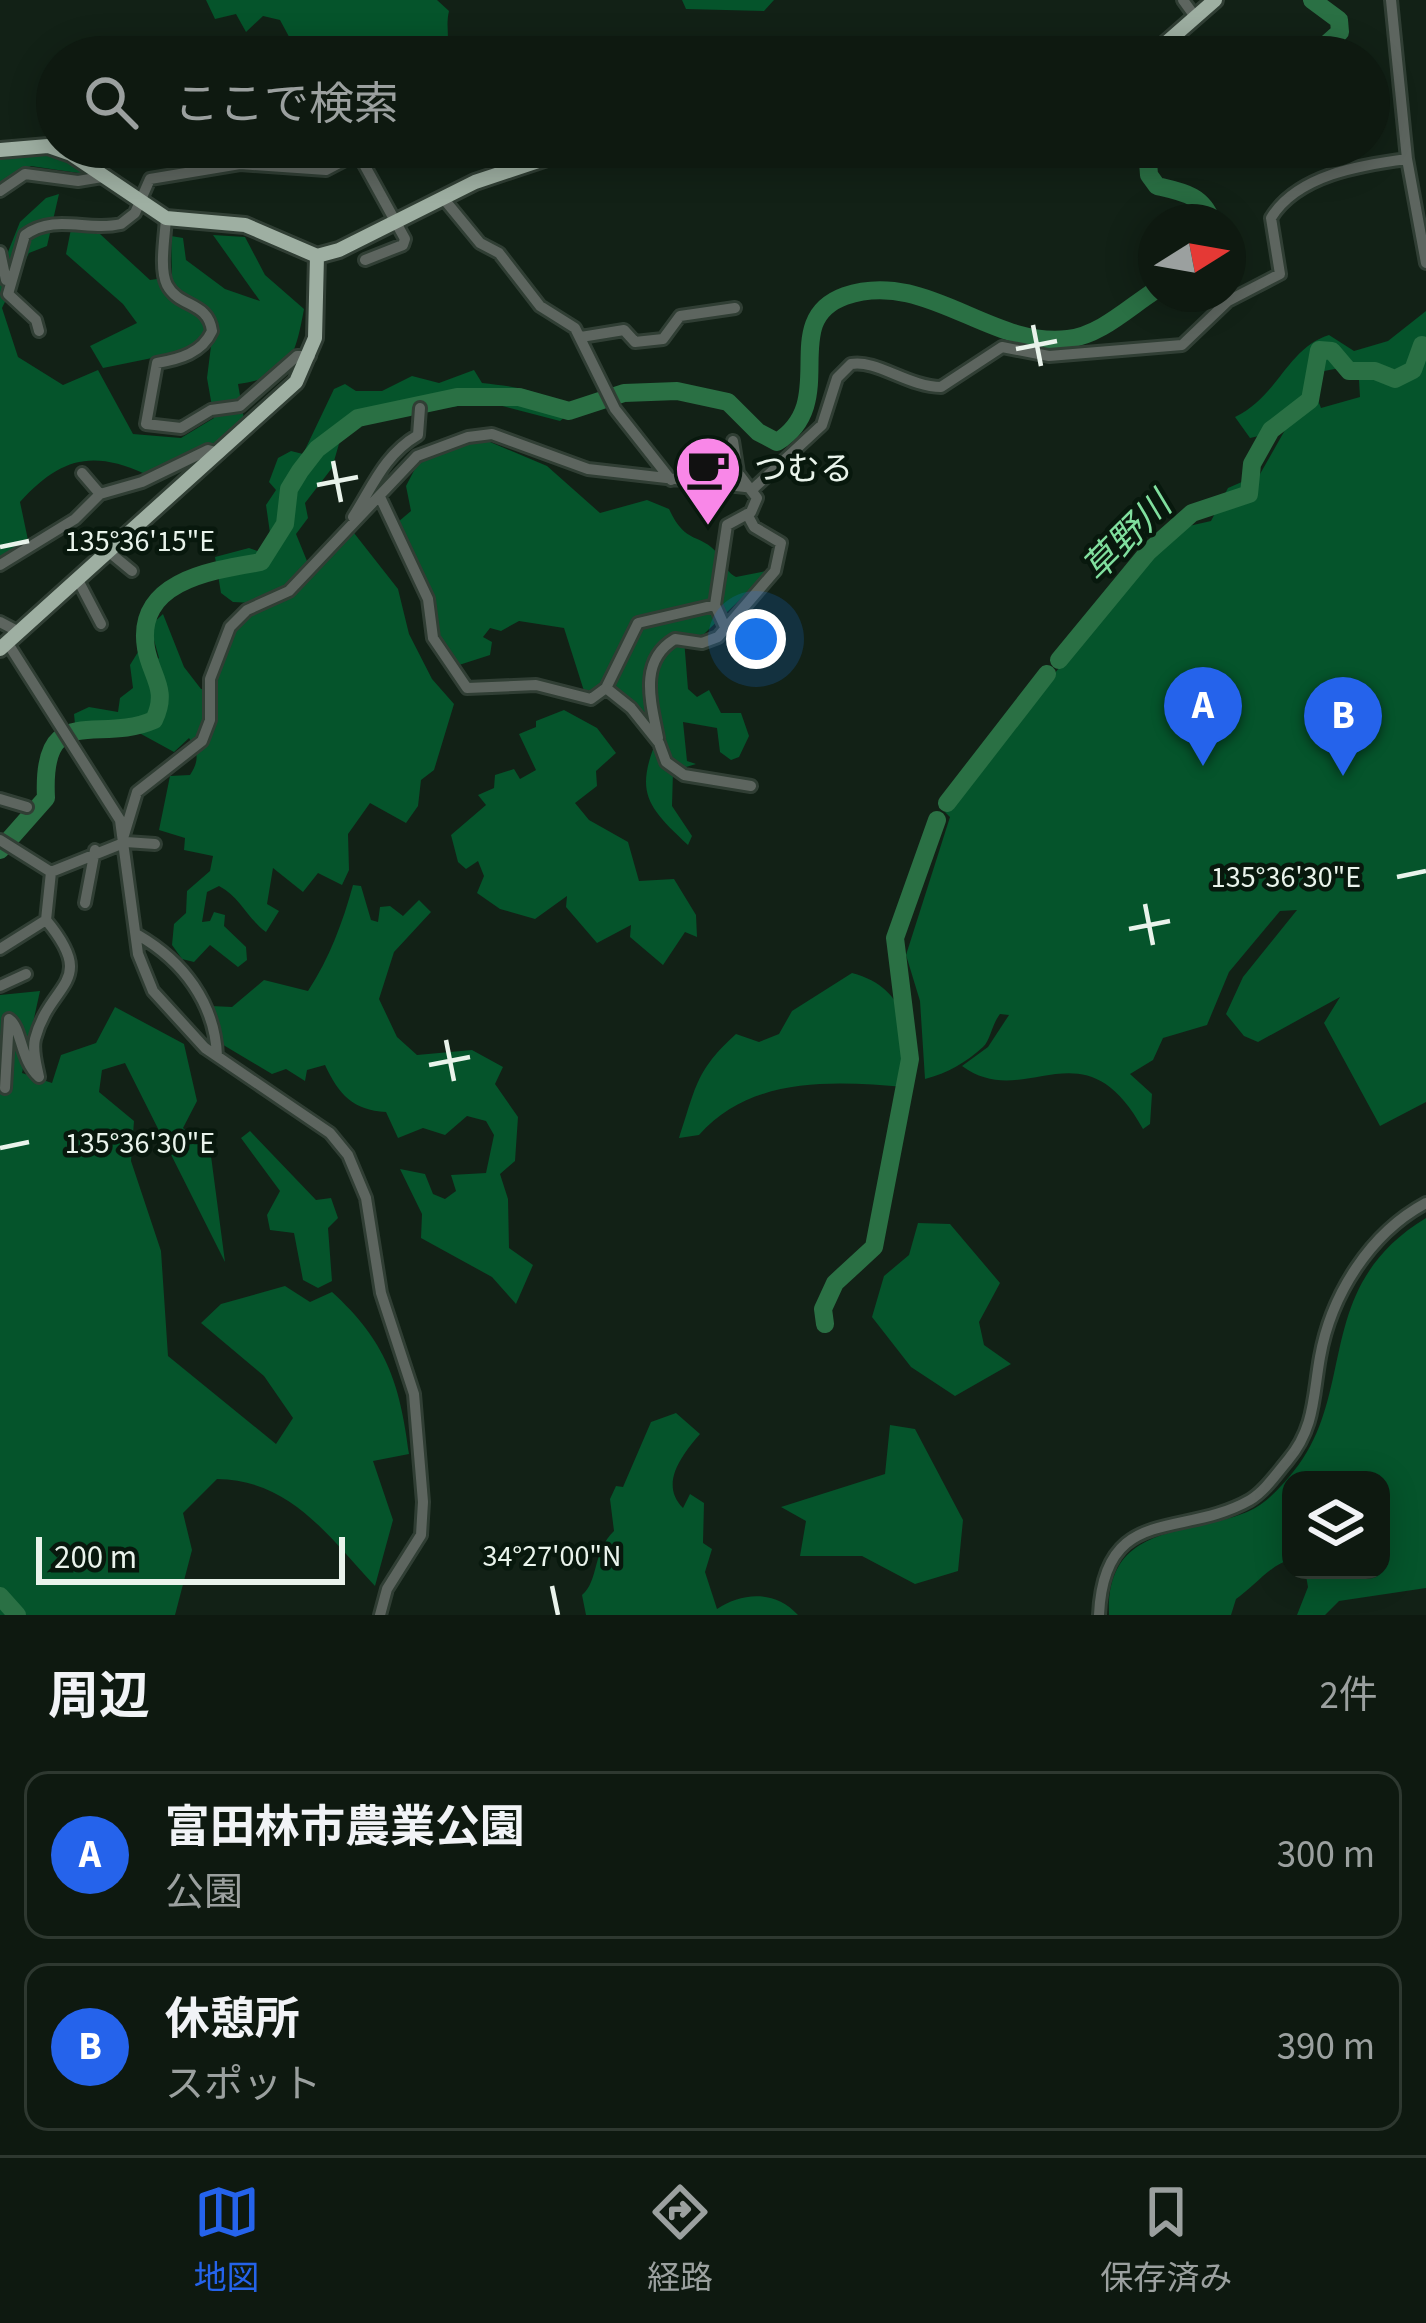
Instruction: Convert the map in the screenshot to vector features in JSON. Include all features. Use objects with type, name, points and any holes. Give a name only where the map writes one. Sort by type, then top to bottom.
[{"type":"main road","points":[[1175,36],[1215,0]]},
{"type":"main road","points":[[0,151],[36,147]]},
{"type":"main road","points":[[88,168],[166,218],[245,225],[317,256],[442,198],[523,168]]},
{"type":"main road","points":[[9,641],[296,382],[310,356],[317,256]]},
{"type":"street","points":[[1183,0],[1196,18]]},
{"type":"street","points":[[1391,0],[1407,159],[1426,263]]},
{"type":"street","points":[[1390,163],[1407,159]]},
{"type":"street","points":[[9,281],[25,236],[33,229],[59,223],[114,226],[128,220],[150,179],[166,172],[222,168]]},
{"type":"street","points":[[297,168],[331,168]]},
{"type":"street","points":[[364,260],[404,245],[397,221],[366,168]]},
{"type":"street","points":[[125,838],[137,792],[202,741],[210,720],[210,679],[230,626],[247,610],[289,591],[418,456],[481,434],[565,464],[754,488],[822,425],[837,378],[850,364],[872,364],[894,378],[941,387],[1002,347],[1080,356],[1182,345],[1228,301],[1280,274],[1271,218],[1289,196],[1332,176],[1367,168]]},
{"type":"street","points":[[0,191],[25,174],[78,181],[102,176]]},
{"type":"street","points":[[442,198],[480,243],[499,253],[539,306],[580,337],[615,409],[671,480]]},
{"type":"street","points":[[166,218],[165,280],[171,291],[201,308],[212,331],[206,343],[189,355],[157,363],[146,424],[181,428],[211,410],[240,406],[297,356],[310,356]]},
{"type":"street","points":[[0,252],[13,304],[36,320],[39,331]]},
{"type":"street","points":[[580,337],[613,329],[624,330],[635,342],[663,339],[680,316],[735,308]]},
{"type":"street","points":[[355,523],[370,484],[418,435],[420,408]]},
{"type":"street","points":[[724,625],[715,605],[727,525],[756,505],[754,488],[738,472],[733,441]]},
{"type":"street","points":[[0,565],[75,518],[100,494],[142,482],[208,450],[220,453]]},
{"type":"street","points":[[82,473],[100,494]]},
{"type":"street","points":[[380,496],[428,598],[433,638],[467,688],[536,685],[591,698],[606,688],[638,623],[715,605]]},
{"type":"street","points":[[747,514],[754,527],[781,543],[775,571],[713,641],[669,642],[647,674],[666,762],[684,775],[751,787]]},
{"type":"street","points":[[110,552],[132,571]]},
{"type":"street","points":[[78,580],[101,624]]},
{"type":"street","points":[[0,622],[113,805],[125,838],[140,964],[164,1007],[217,1056],[330,1133],[348,1155],[366,1198],[381,1293],[414,1394],[423,1502],[421,1534],[387,1589],[380,1615]]},
{"type":"street","points":[[606,688],[632,708],[659,742]]},
{"type":"street","points":[[0,799],[27,807]]},
{"type":"street","points":[[51,872],[125,838],[155,844]]},
{"type":"street","points":[[0,840],[51,872]]},
{"type":"street","points":[[85,903],[95,850]]},
{"type":"street","points":[[5,1088],[10,1063],[6,1025],[14,1019],[20,1053],[39,1077],[34,1041],[71,966],[66,944],[46,920],[51,872]]},
{"type":"street","points":[[0,949],[46,920]]},
{"type":"street","points":[[138,935],[186,972],[214,1027],[217,1056]]},
{"type":"street","points":[[0,986],[26,974]]},
{"type":"street","points":[[1100,1615],[1104,1580],[1127,1542],[1164,1522],[1216,1514],[1250,1500],[1293,1454],[1310,1425],[1320,1354],[1339,1296],[1381,1236],[1426,1203]]},
{"type":"green space","points":[[206,0],[437,0],[449,11],[448,36],[289,36],[280,20],[263,16],[246,32],[236,14],[215,19]]},
{"type":"green space","points":[[682,0],[774,0],[764,11],[686,9]]},
{"type":"green space","points":[[36,150],[36,167],[0,184],[0,156]]},
{"type":"green space","points":[[44,168],[78,168],[85,174]]},
{"type":"green space","points":[[59,194],[47,246],[29,253],[2,308],[18,357],[63,385],[98,370],[133,434],[181,438],[214,418],[207,378],[211,346],[103,368],[90,346],[137,323],[123,304],[66,254],[71,229],[100,234],[150,280],[172,277],[171,236],[183,238],[186,260],[225,289],[260,301],[213,235],[245,237],[265,275],[304,309],[287,362],[269,376],[238,384],[244,419],[229,436],[145,474],[108,462],[77,462],[62,468],[20,502],[28,540],[0,559],[0,272],[20,222],[46,198]]},
{"type":"green space","points":[[1426,311],[1426,1102],[1380,1126],[1324,1023],[1340,997],[1258,1042],[1244,1036],[1226,1014],[1243,977],[1297,910],[1280,911],[1229,972],[1207,1025],[1163,1038],[1153,1060],[1130,1074],[1152,1094],[1150,1124],[1143,1129],[1121,1097],[1098,1080],[1076,1074],[986,1078],[962,1066],[988,1047],[1009,1015],[1000,1014],[985,1044],[970,1058],[925,1079],[920,1001],[906,955],[950,817],[945,812],[1149,554],[1180,528],[1211,521],[1228,488],[1260,474],[1285,430],[1250,438],[1235,417],[1262,398],[1315,341],[1329,335],[1354,351],[1388,341]],"holes":[[[1340,368],[1359,380],[1360,397],[1321,408],[1317,398],[1324,371]]]},
{"type":"green space","points":[[474,370],[482,383],[539,394],[566,416],[560,421],[487,402],[400,414],[371,409],[345,423],[332,468],[305,503],[308,518],[296,534],[307,561],[336,549],[354,533],[398,589],[409,634],[432,679],[454,704],[434,770],[421,780],[418,806],[406,823],[370,803],[348,834],[349,870],[342,885],[318,873],[303,892],[273,868],[267,904],[279,911],[266,932],[227,891],[219,886],[207,892],[202,922],[210,921],[214,912],[225,915],[224,926],[246,947],[247,960],[238,967],[210,945],[194,962],[182,959],[172,945],[174,924],[186,913],[187,891],[210,871],[213,856],[184,850],[185,838],[159,830],[170,776],[190,775],[195,748],[189,738],[174,752],[121,723],[75,724],[74,714],[89,707],[118,712],[120,698],[133,688],[130,665],[138,652],[148,666],[159,658],[150,626],[163,614],[184,667],[201,689],[214,690],[227,641],[253,603],[233,602],[221,593],[215,557],[249,548],[263,553],[271,540],[266,505],[276,490],[269,482],[278,458],[291,451],[303,454],[334,389],[345,384],[356,391],[382,391],[412,376],[439,383]]},
{"type":"green space","points":[[483,439],[547,466],[600,513],[647,500],[669,509],[681,529],[711,547],[736,577],[771,570],[704,634],[684,639],[688,689],[697,697],[709,690],[721,713],[741,713],[749,736],[739,757],[731,760],[720,752],[717,728],[683,722],[687,761],[696,764],[673,771],[672,806],[692,836],[688,845],[648,796],[647,770],[659,734],[615,686],[584,691],[564,628],[519,621],[501,631],[490,628],[483,637],[492,642],[490,655],[459,665],[436,636],[436,605],[398,522],[411,511],[406,486],[420,459]]},
{"type":"green space","points":[[564,710],[597,728],[616,753],[596,771],[597,786],[575,803],[589,820],[628,842],[639,881],[674,879],[696,915],[697,937],[685,932],[663,965],[630,937],[631,925],[597,943],[566,907],[567,896],[535,919],[500,909],[477,893],[484,876],[478,861],[466,869],[458,862],[451,835],[486,805],[478,795],[494,788],[495,775],[514,769],[520,779],[536,770],[519,734]]},
{"type":"green space","points":[[353,885],[361,886],[371,920],[378,922],[380,907],[390,906],[403,916],[419,900],[431,912],[394,952],[379,999],[397,1037],[417,1055],[472,1050],[503,1067],[495,1084],[518,1117],[515,1161],[500,1174],[508,1199],[509,1248],[533,1265],[516,1304],[492,1277],[421,1238],[422,1214],[400,1169],[425,1174],[433,1194],[445,1199],[456,1191],[451,1175],[486,1173],[494,1135],[486,1121],[467,1116],[445,1135],[423,1128],[398,1138],[386,1112],[348,1099],[325,1065],[307,1070],[305,1081],[286,1069],[272,1074],[220,1043],[211,1006],[232,1007],[264,980],[308,991],[335,940]]},
{"type":"green space","points":[[852,973],[885,990],[903,1017],[908,1050],[905,1087],[822,1084],[768,1092],[720,1116],[699,1135],[679,1138],[704,1070],[722,1047],[736,1034],[759,1042],[779,1034],[792,1011]]},
{"type":"green space","points":[[40,991],[22,1073],[52,1083],[61,1055],[96,1043],[115,1007],[184,1044],[197,1101],[183,1128],[211,1156],[225,1262],[125,1063],[102,1070],[99,1092],[134,1121],[131,1161],[161,1251],[168,1356],[276,1444],[293,1418],[264,1376],[201,1323],[221,1304],[285,1286],[310,1302],[332,1292],[378,1346],[395,1384],[409,1454],[373,1461],[393,1520],[375,1586],[324,1530],[287,1500],[243,1482],[217,1479],[183,1513],[192,1550],[175,1615],[0,1615],[0,995]]},
{"type":"green space","points":[[250,1131],[316,1200],[331,1198],[338,1218],[328,1228],[332,1281],[318,1288],[303,1280],[294,1233],[270,1230],[267,1215],[280,1191],[241,1138]]},
{"type":"green space","points":[[1426,1218],[1426,1588],[1339,1601],[1325,1615],[1297,1615],[1307,1579],[1390,1579],[1390,1471],[1293,1471],[1311,1445],[1324,1412],[1350,1310],[1365,1277],[1389,1246]]},
{"type":"green space","points":[[918,1223],[950,1224],[1000,1283],[979,1322],[984,1345],[1011,1364],[955,1396],[911,1367],[872,1317],[884,1276],[909,1255]]},
{"type":"green space","points":[[676,1413],[700,1434],[680,1460],[673,1489],[683,1508],[690,1494],[704,1503],[703,1543],[712,1549],[705,1572],[717,1609],[758,1596],[779,1601],[798,1615],[586,1615],[582,1595],[614,1531],[610,1499],[616,1486],[623,1487],[651,1422]]},
{"type":"green space","points":[[890,1425],[915,1429],[963,1520],[958,1571],[915,1584],[862,1556],[800,1556],[806,1521],[781,1507],[885,1474]]},
{"type":"green space","points":[[1282,1484],[1282,1563],[1236,1599],[1231,1615],[1109,1615],[1111,1585],[1121,1563],[1136,1548],[1265,1502]]},
{"type":"waterway","points":[[1312,0],[1339,20],[1336,36]]},
{"type":"waterway","points":[[1148,168],[1157,186],[1200,204]]},
{"type":"waterway","points":[[0,850],[46,798],[47,767],[63,736],[154,720],[160,700],[146,648],[146,625],[153,607],[182,582],[261,562],[285,524],[289,489],[300,471],[317,449],[358,418],[457,397],[519,397],[569,411],[624,393],[677,391],[728,402],[758,432],[777,442],[796,425],[805,405],[814,324],[825,308],[845,296],[874,290],[903,292],[1040,339],[1080,336],[1138,302]]},
{"type":"waterway","name":"草野川","points":[[1059,660],[1148,552],[1192,513],[1249,494],[1252,464],[1271,430],[1310,400],[1319,350],[1332,351],[1349,371],[1375,371],[1395,379],[1413,370],[1422,345]]},
{"type":"waterway","name":"草野川","points":[[947,803],[1047,674]]},
{"type":"waterway","name":"草野川","points":[[825,1324],[823,1309],[835,1283],[874,1247],[910,1059],[895,938],[937,820]]},
{"type":"waterway","points":[[0,1596],[17,1615]]},
{"type":"place","name":"つむる","points":[[708,528]]},
{"type":"place","name":"富田林市農業公園","points":[[1203,766]]},
{"type":"place","name":"休憩所","points":[[1343,776]]}]
